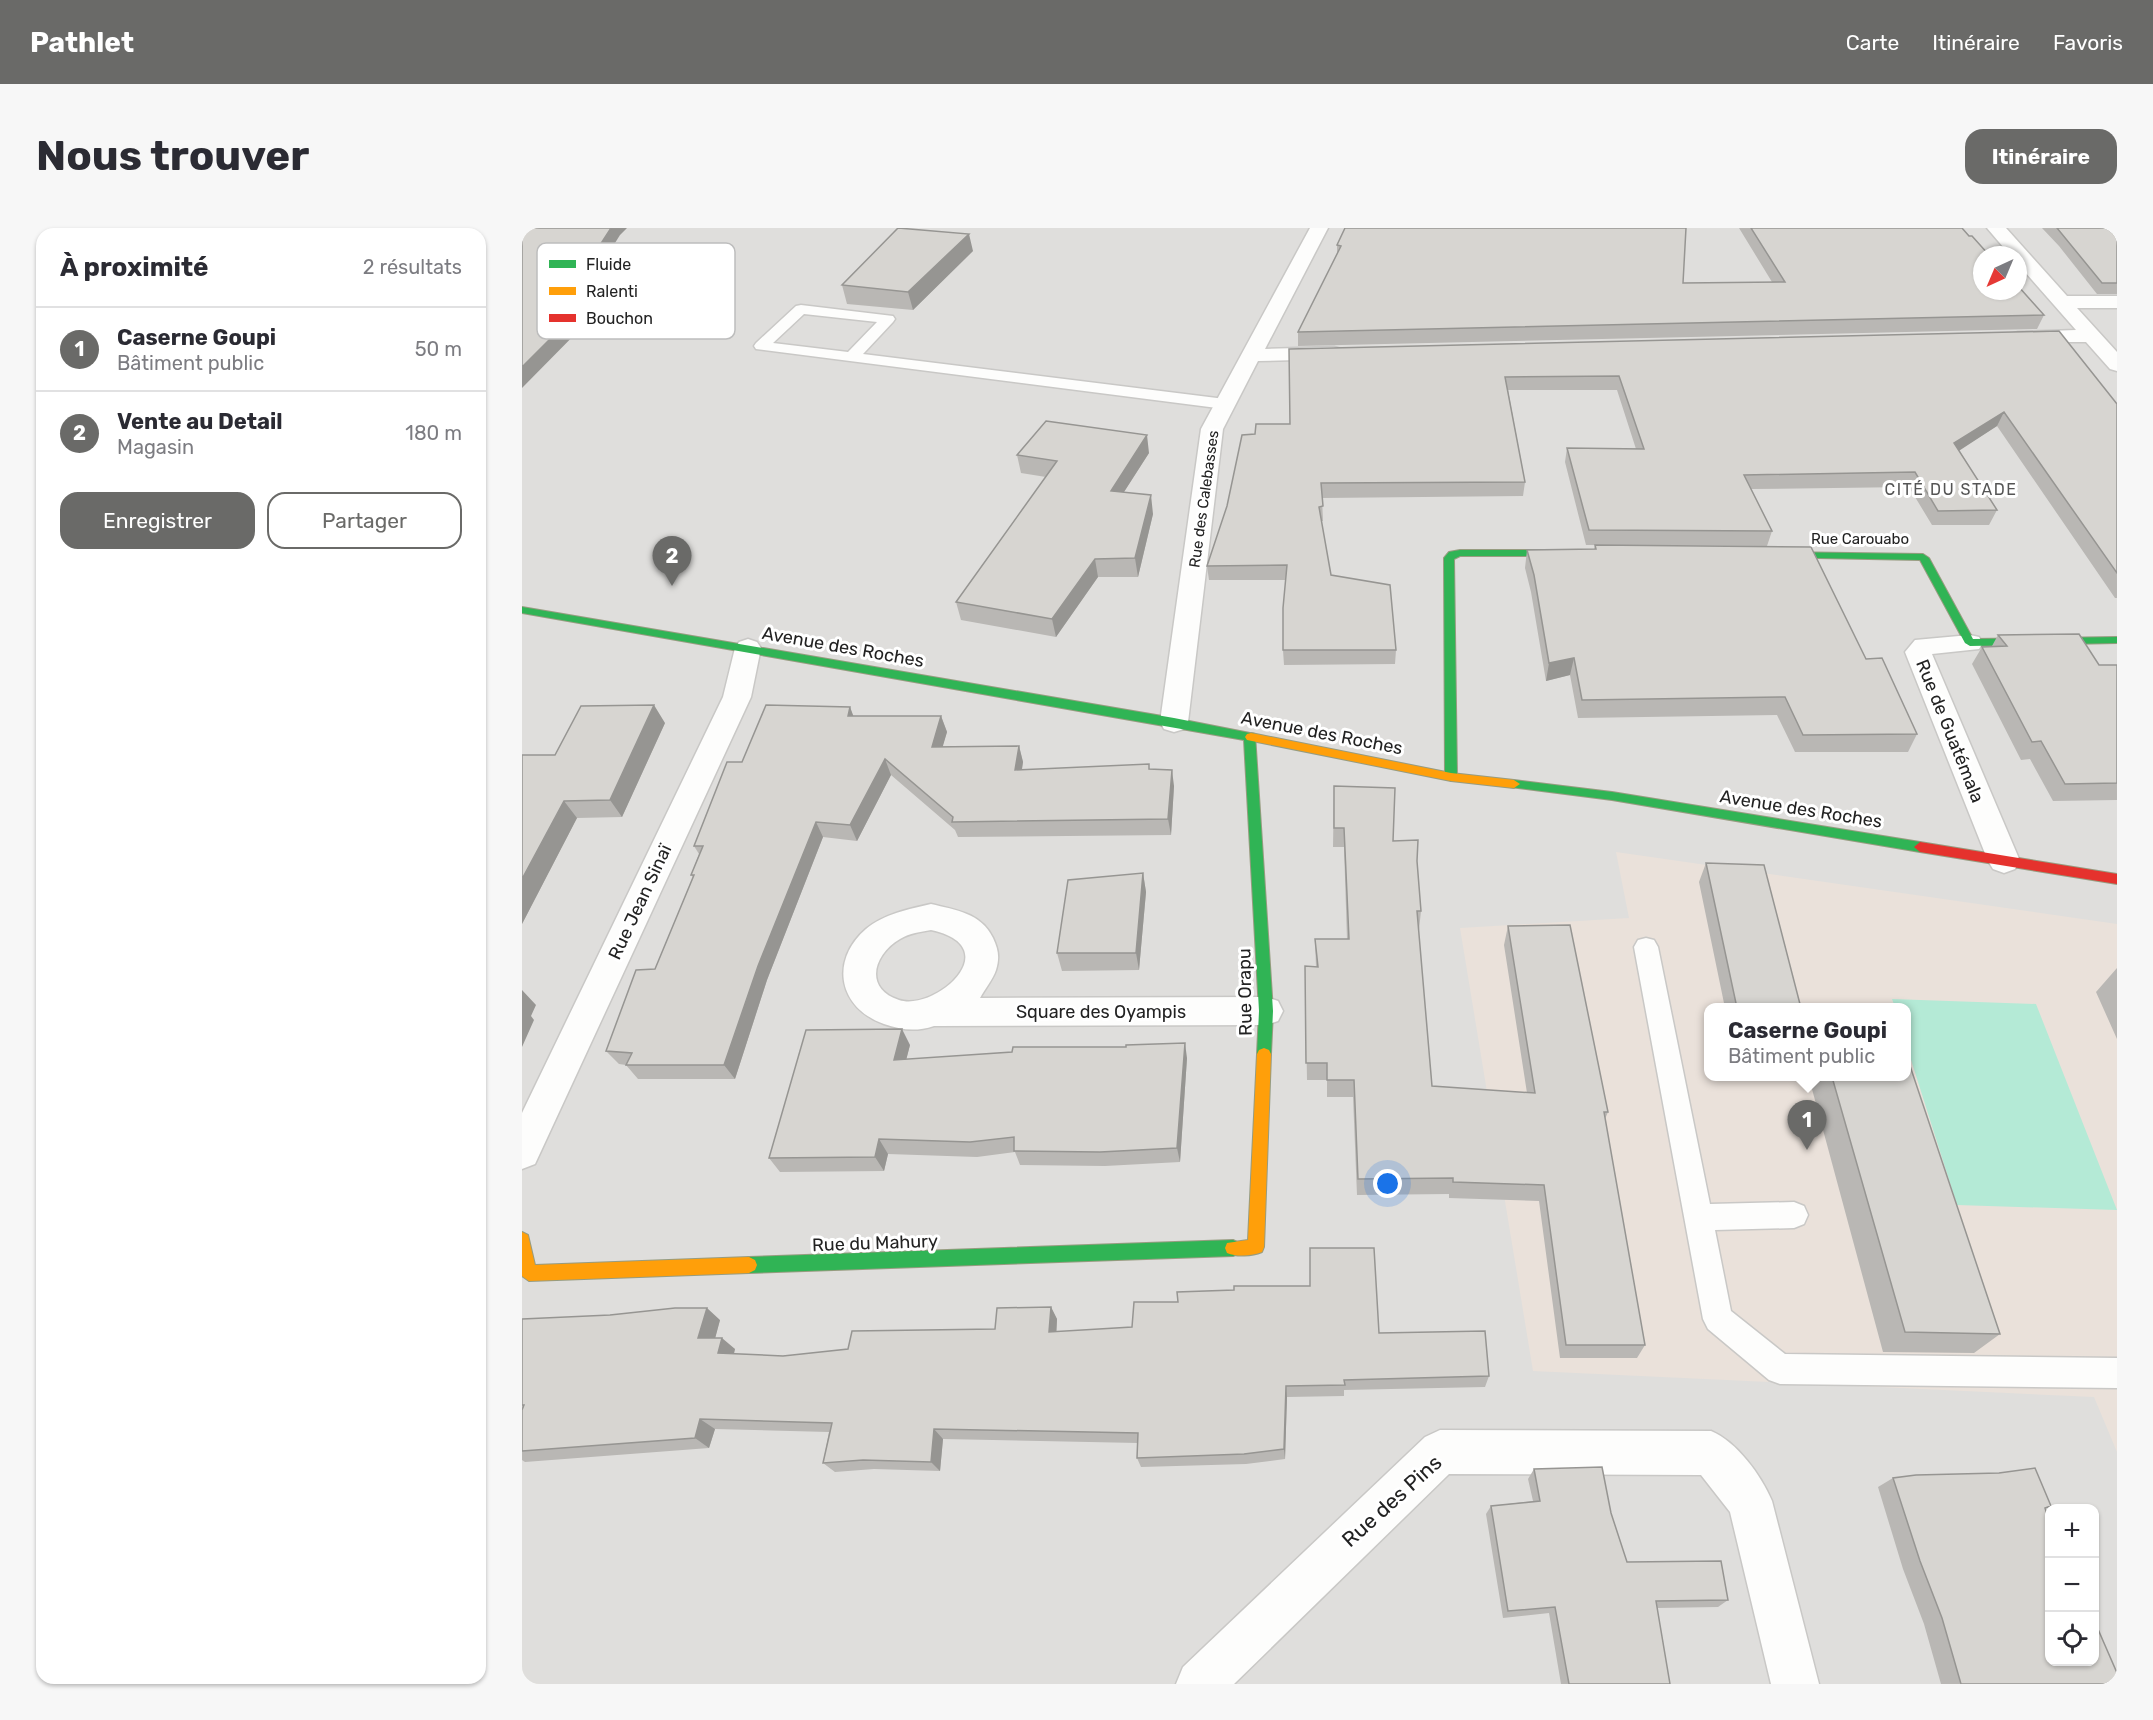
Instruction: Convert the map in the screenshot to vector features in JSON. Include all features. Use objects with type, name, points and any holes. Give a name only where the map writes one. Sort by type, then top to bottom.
[{"type":"street","name":"Rue des Calebasses","points":[[1174,722],[1212,429],[1319,228]]},
{"type":"street","points":[[1996,228],[2117,365]]},
{"type":"street","points":[[2060,302],[2117,302]]},
{"type":"street","points":[[1997,338],[2091,336]]},
{"type":"street","points":[[1250,355],[1357,352]]},
{"type":"street","points":[[1451,777],[1449,558],[1453,554],[1460,553],[1590,554]]},
{"type":"street","name":"Rue Carouabo","points":[[1754,555],[1919,556],[1924,558],[1971,643]]},
{"type":"street","name":"Avenue des Roches","points":[[522,610],[1174,722],[1451,777],[1612,796],[2117,879]]},
{"type":"street","points":[[1971,643],[2117,640]]},
{"type":"street","name":"Rue de Guatémala","points":[[1971,643],[1924,646],[1918,652],[2004,861]]},
{"type":"street","name":"Rue Jean Sinaï","points":[[522,1152],[737,697],[748,648]]},
{"type":"street","name":"Rue Orapu","points":[[1250,737],[1266,1011],[1256,1247]]},
{"type":"street","name":"Square des Oyampis","points":[[935,1012],[1266,1011]]},
{"type":"street","name":"Rue du Mahury","points":[[522,1240],[529,1273],[1256,1247]]},
{"type":"street","name":"Rue des Pins","points":[[1200,1684],[1440,1452],[1711,1453],[1750,1501],[1796,1684]]},
{"type":"lane","points":[[851,358],[888,319],[801,309],[762,346],[851,358],[1225,404]]},
{"type":"lane","points":[[1646,947],[1718,1319],[1780,1369],[2117,1373]]},
{"type":"lane","points":[[1698,1217],[1794,1215]]},
{"type":"shaded area","points":[[522,228],[2117,228],[2117,1684],[522,1684]]},
{"type":"shaded area","points":[[1616,852],[2117,924],[2117,1452],[2094,1397],[1533,1371],[1460,928],[1629,918]]},
{"type":"green space","points":[[1892,999],[2036,1004],[2117,1210],[1957,1205],[1911,1060],[1911,1003],[1894,1003]]},
{"type":"building","points":[[522,228],[611,228],[601,243],[537,243],[537,339],[550,339],[522,367]]},
{"type":"building","points":[[898,228],[969,234],[908,292],[842,285]]},
{"type":"building","points":[[1345,228],[1686,228],[1683,283],[1785,282],[1751,228],[1962,228],[1981,246],[1973,246],[1973,300],[2027,300],[2027,296],[2044,315],[1298,332],[1341,246],[1337,245]]},
{"type":"building","points":[[2057,228],[2117,228],[2117,283],[2102,283]]},
{"type":"building","points":[[2059,331],[2117,404],[2117,573],[2004,412],[1954,443],[1997,510],[1938,511],[1915,472],[1744,475],[1772,531],[1589,530],[1567,448],[1644,449],[1619,376],[1505,377],[1525,482],[1321,483],[1323,506],[1319,507],[1331,575],[1390,585],[1396,650],[1283,650],[1283,608],[1287,565],[1207,566],[1227,506],[1242,435],[1255,434],[1256,424],[1290,424],[1289,349]]},
{"type":"building","points":[[1046,421],[1147,435],[1111,491],[1151,495],[1135,558],[1095,559],[1052,619],[956,602],[1057,461],[1017,455]]},
{"type":"building","points":[[1595,545],[1811,547],[1866,659],[1882,658],[1917,734],[1803,735],[1785,697],[1582,700],[1574,658],[1549,663],[1534,575],[1527,550],[1596,549]]},
{"type":"building","points":[[2079,634],[2099,665],[2117,665],[2117,783],[2065,784],[2041,741],[2032,742],[1982,647],[2007,646],[1998,635]]},
{"type":"building","points":[[654,705],[610,800],[564,801],[522,879],[522,755],[555,755],[581,706]]},
{"type":"building","points":[[766,705],[850,707],[848,716],[941,716],[932,747],[1019,746],[1015,770],[1149,764],[1149,769],[1172,770],[1168,819],[952,822],[953,817],[885,759],[850,825],[816,822],[758,966],[724,1065],[626,1065],[632,1053],[606,1051],[636,970],[655,969],[694,875],[691,875],[703,846],[694,846],[727,762],[742,762]]},
{"type":"building","points":[[1334,786],[1395,788],[1393,841],[1418,840],[1417,861],[1421,911],[1417,911],[1432,1086],[1535,1093],[1508,926],[1570,925],[1608,1112],[1604,1112],[1645,1345],[1566,1345],[1544,1185],[1453,1182],[1453,1178],[1358,1179],[1354,1080],[1327,1080],[1327,1063],[1306,1063],[1305,966],[1318,967],[1315,939],[1349,939],[1344,828],[1334,828]]},
{"type":"building","points":[[1706,863],[1764,865],[1800,1003],[1736,1003]]},
{"type":"building","points":[[1143,873],[1136,953],[1057,953],[1068,880]]},
{"type":"building","points":[[902,1029],[894,1060],[1012,1052],[1013,1047],[1126,1047],[1126,1045],[1185,1043],[1177,1148],[1100,1152],[1014,1151],[1014,1137],[970,1142],[879,1139],[875,1157],[769,1158],[806,1030]]},
{"type":"building","points":[[1911,1069],[2000,1334],[1905,1332],[1833,1081],[1911,1081]]},
{"type":"building","points":[[1310,1248],[1374,1248],[1379,1333],[1485,1331],[1489,1376],[1344,1380],[1345,1385],[1286,1386],[1284,1449],[1244,1454],[1137,1458],[1138,1433],[934,1429],[931,1462],[863,1460],[823,1463],[832,1423],[700,1419],[695,1438],[522,1451],[524,1405],[522,1405],[522,1319],[610,1315],[675,1308],[707,1308],[698,1338],[722,1338],[718,1353],[783,1356],[848,1349],[852,1331],[995,1329],[997,1308],[1051,1307],[1049,1332],[1132,1327],[1134,1302],[1178,1302],[1177,1292],[1234,1290],[1234,1286],[1310,1286]]},
{"type":"building","points":[[1602,1467],[1611,1513],[1627,1562],[1721,1561],[1728,1600],[1656,1601],[1670,1684],[1569,1684],[1555,1607],[1508,1611],[1491,1506],[1540,1501],[1534,1469]]},
{"type":"building","points":[[2035,1468],[2050,1504],[2045,1504],[2045,1666],[2099,1666],[2099,1632],[2117,1673],[2117,1684],[1961,1684],[1942,1618],[1920,1561],[1893,1478],[1916,1475],[1999,1473]]},
{"type":"traffic: fast","points":[[1451,777],[1449,558],[1453,554],[1460,553],[1572,553]]},
{"type":"traffic: fast","points":[[1770,555],[1919,556],[1924,558],[1970,643],[2117,640]]},
{"type":"traffic: fast","points":[[522,610],[1251,737]]},
{"type":"traffic: fast","points":[[1250,737],[1266,1011],[1264,1054]]},
{"type":"traffic: fast","points":[[1514,784],[1612,796],[1920,847]]},
{"type":"traffic: fast","points":[[749,1265],[1233,1248]]},
{"type":"traffic: slow","points":[[1251,737],[1451,777],[1514,784]]},
{"type":"traffic: slow","points":[[1233,1248],[1256,1247],[1264,1054]]},
{"type":"traffic: slow","points":[[522,1240],[529,1273],[749,1265]]},
{"type":"traffic: jam","points":[[1920,847],[2117,879]]},
{"type":"place","name":"Vente au Detail","points":[[672,586]]},
{"type":"place","name":"Caserne Goupi","points":[[1807,1150]]},
{"type":"district","name":"CITÉ DU STADE","points":[[1951,489]]}]
